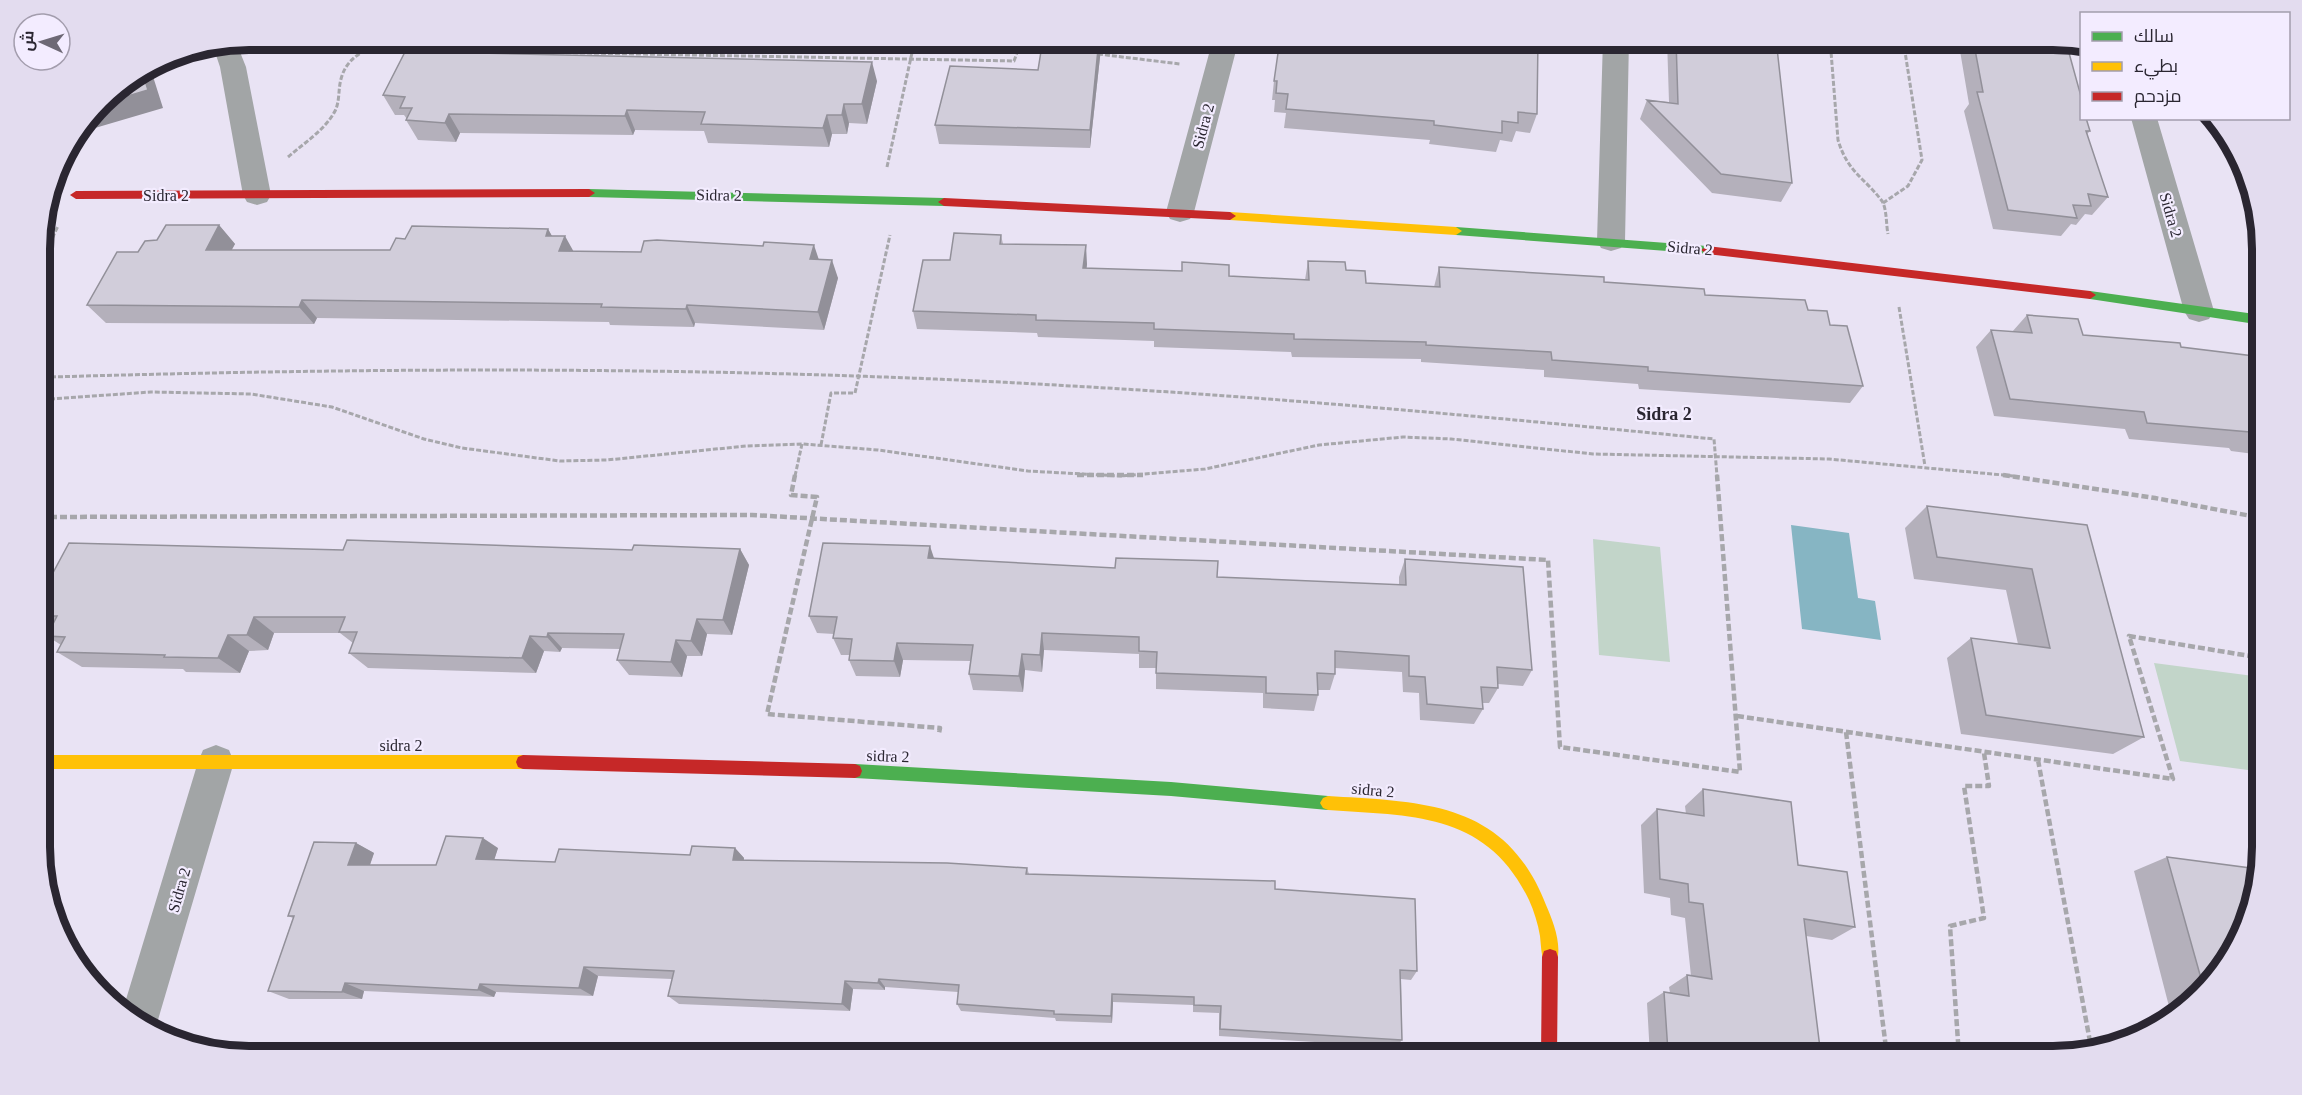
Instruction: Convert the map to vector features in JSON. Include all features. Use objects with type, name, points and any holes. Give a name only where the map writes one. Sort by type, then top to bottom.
[{"type":"street","name":"Sidra 2","points":[[1180,212],[1223,50]]},
{"type":"street","points":[[1611,241],[1616,50]]},
{"type":"street","points":[[227,51],[233,67],[256,192]]},
{"type":"street","name":"Sidra 2","points":[[2145,120],[2199,311]]},
{"type":"street","name":"Sidra 2","points":[[76,195],[256,192],[488,193],[898,200],[1180,212],[1611,241],[1894,270],[2252,319]]},
{"type":"street","name":"sidra 2","points":[[50,762],[539,762],[931,774],[1171,789],[1413,810],[1464,822],[1508,853],[1539,900],[1550,953],[1550,1045]]},
{"type":"street","name":"Sidra 2","points":[[141,1014],[216,762]]},
{"type":"path","points":[[256,192],[330,118],[336,109],[342,75],[355,56],[367,50]]},
{"type":"path","points":[[464,50],[1014,61],[1018,50]]},
{"type":"path","points":[[820,445],[831,393],[855,393],[859,378],[904,173],[886,172],[913,50]]},
{"type":"path","points":[[1883,203],[1899,195],[1910,185],[1918,174],[1922,160],[1906,50]]},
{"type":"path","points":[[1090,53],[1218,69]]},
{"type":"path","points":[[50,239],[76,195]]},
{"type":"path","points":[[50,360],[50,399],[148,390],[209,390],[266,394],[321,404],[372,419],[418,437],[468,450],[522,458],[579,461],[636,459],[692,449],[802,444],[855,447],[1039,473],[1106,476],[1174,473],[1240,464],[1294,449],[1349,440],[1405,437],[1462,439],[1584,454],[1824,458],[1925,466],[2109,491],[2252,516]]},
{"type":"path","points":[[50,517],[752,515],[1548,560],[1560,747],[1740,772],[1714,439],[1373,407],[1036,384],[501,369],[352,369],[51,377]]},
{"type":"path","points":[[802,444],[791,495],[817,497],[767,714],[940,728],[931,774]]},
{"type":"path","points":[[1737,716],[2173,779],[2129,636],[2252,656]]},
{"type":"path","points":[[1846,732],[1886,1045]]},
{"type":"path","points":[[1958,1045],[1950,926],[1984,918],[1964,786],[1989,786],[1984,753]]},
{"type":"path","points":[[2038,760],[2090,1042]]},
{"type":"green space","points":[[1593,539],[1660,547],[1670,662],[1599,655]]},
{"type":"green space","points":[[2154,663],[2252,676],[2252,771],[2180,761]]},
{"type":"water","points":[[1791,525],[1849,533],[1858,598],[1875,601],[1881,640],[1802,629]]},
{"type":"building","points":[[406,50],[872,62],[862,104],[844,104],[842,115],[827,115],[823,128],[701,124],[705,112],[627,110],[625,116],[449,114],[445,123],[406,120],[412,108],[400,108],[405,97],[383,95]]},
{"type":"building","points":[[1041,50],[1098,50],[1090,130],[935,125],[950,66],[1038,70]]},
{"type":"building","points":[[1278,50],[1538,50],[1537,114],[1518,112],[1518,123],[1502,121],[1502,133],[1434,125],[1434,121],[1286,109],[1288,94],[1276,93],[1277,81],[1274,81]]},
{"type":"building","points":[[1676,50],[1777,50],[1792,183],[1721,174],[1647,100],[1678,104]]},
{"type":"building","points":[[1975,50],[2068,51],[2080,93],[2080,120],[2087,120],[2090,131],[2086,131],[2108,197],[2088,194],[2091,206],[2073,205],[2077,218],[2008,210],[1977,92],[1983,92]]},
{"type":"building","points":[[144,79],[148,90],[117,99]]},
{"type":"building","points":[[166,225],[219,225],[206,250],[390,250],[396,238],[405,239],[412,226],[548,229],[546,236],[565,236],[559,251],[641,252],[644,241],[657,240],[763,246],[764,242],[814,245],[810,259],[832,260],[818,312],[687,305],[686,309],[601,307],[602,304],[302,300],[299,307],[87,305],[117,252],[138,252],[145,241],[157,240]]},
{"type":"building","points":[[954,233],[1001,235],[1000,244],[1086,245],[1083,268],[1182,271],[1182,262],[1229,265],[1229,276],[1309,280],[1308,261],[1345,262],[1346,270],[1365,271],[1366,283],[1440,287],[1439,267],[1604,277],[1604,282],[1704,289],[1705,295],[1805,300],[1808,310],[1827,311],[1830,325],[1847,326],[1863,386],[1648,371],[1648,367],[1552,360],[1551,352],[1426,345],[1426,342],[1294,339],[1294,334],[1154,329],[1154,323],[1036,320],[1036,315],[913,311],[923,260],[950,260]]},
{"type":"building","points":[[2027,315],[2078,319],[2083,335],[2180,343],[2181,347],[2252,356],[2252,435],[2250,432],[2147,423],[2144,412],[2010,399],[1991,330],[2032,333]]},
{"type":"building","points":[[1927,506],[2087,525],[2144,737],[1986,715],[1971,638],[2050,648],[2032,569],[1937,557]]},
{"type":"building","points":[[347,540],[632,550],[634,545],[740,549],[723,620],[697,619],[691,641],[676,640],[671,662],[617,660],[624,634],[548,633],[547,637],[530,636],[522,658],[349,653],[357,632],[339,632],[345,617],[254,617],[247,635],[228,635],[218,658],[57,652],[65,637],[50,636],[50,630],[57,616],[50,616],[50,578],[69,543],[343,550]]},
{"type":"building","points":[[823,543],[930,546],[928,558],[1115,568],[1116,558],[1218,561],[1217,577],[1406,585],[1405,559],[1523,567],[1532,670],[1497,667],[1498,688],[1481,687],[1483,709],[1427,704],[1425,677],[1409,676],[1409,656],[1335,651],[1335,674],[1317,673],[1318,695],[1266,693],[1266,677],[1156,673],[1157,652],[1139,651],[1139,637],[1042,633],[1040,655],[1022,654],[1019,676],[969,674],[973,645],[897,643],[894,661],[849,660],[852,639],[833,638],[837,617],[809,616]]},
{"type":"building","points":[[1703,789],[1791,802],[1798,865],[1847,872],[1855,927],[1804,919],[1820,1045],[1668,1045],[1664,992],[1689,996],[1687,975],[1712,979],[1703,904],[1689,902],[1688,884],[1660,879],[1657,809],[1704,816]]},
{"type":"building","points":[[446,836],[483,838],[476,859],[555,862],[559,849],[690,855],[692,846],[735,848],[733,860],[947,863],[1027,868],[1026,874],[1275,881],[1275,889],[1415,899],[1417,971],[1400,970],[1402,1040],[1220,1029],[1221,1006],[1194,1005],[1194,997],[1112,994],[1111,1016],[1054,1014],[1054,1011],[957,1004],[959,985],[879,979],[878,983],[845,981],[842,1004],[668,996],[674,971],[584,967],[579,988],[480,984],[478,990],[345,983],[342,992],[268,991],[294,916],[288,916],[314,842],[356,843],[348,865],[436,865]]},
{"type":"building","points":[[2167,857],[2251,868],[2249,885],[2237,923],[2226,946],[2201,979]]},
{"type":"traffic: fast","points":[[589,193],[944,202]]},
{"type":"traffic: fast","points":[[1456,231],[1707,250]]},
{"type":"traffic: fast","points":[[2090,295],[2252,319]]},
{"type":"traffic: fast","points":[[855,771],[1171,789],[1328,803]]},
{"type":"traffic: slow","points":[[1230,216],[1456,231]]},
{"type":"traffic: slow","points":[[50,762],[523,762]]},
{"type":"traffic: slow","points":[[1328,803],[1418,810],[1452,818],[1483,834],[1499,847],[1525,878],[1543,916],[1550,957]]},
{"type":"traffic: jam","points":[[76,195],[589,193]]},
{"type":"traffic: jam","points":[[944,202],[1230,216]]},
{"type":"traffic: jam","points":[[1707,250],[2090,295]]},
{"type":"traffic: jam","points":[[523,762],[855,771]]},
{"type":"traffic: jam","points":[[1549,1045],[1550,957]]},
{"type":"district","name":"Sidra 2","points":[[1664,414]]}]
